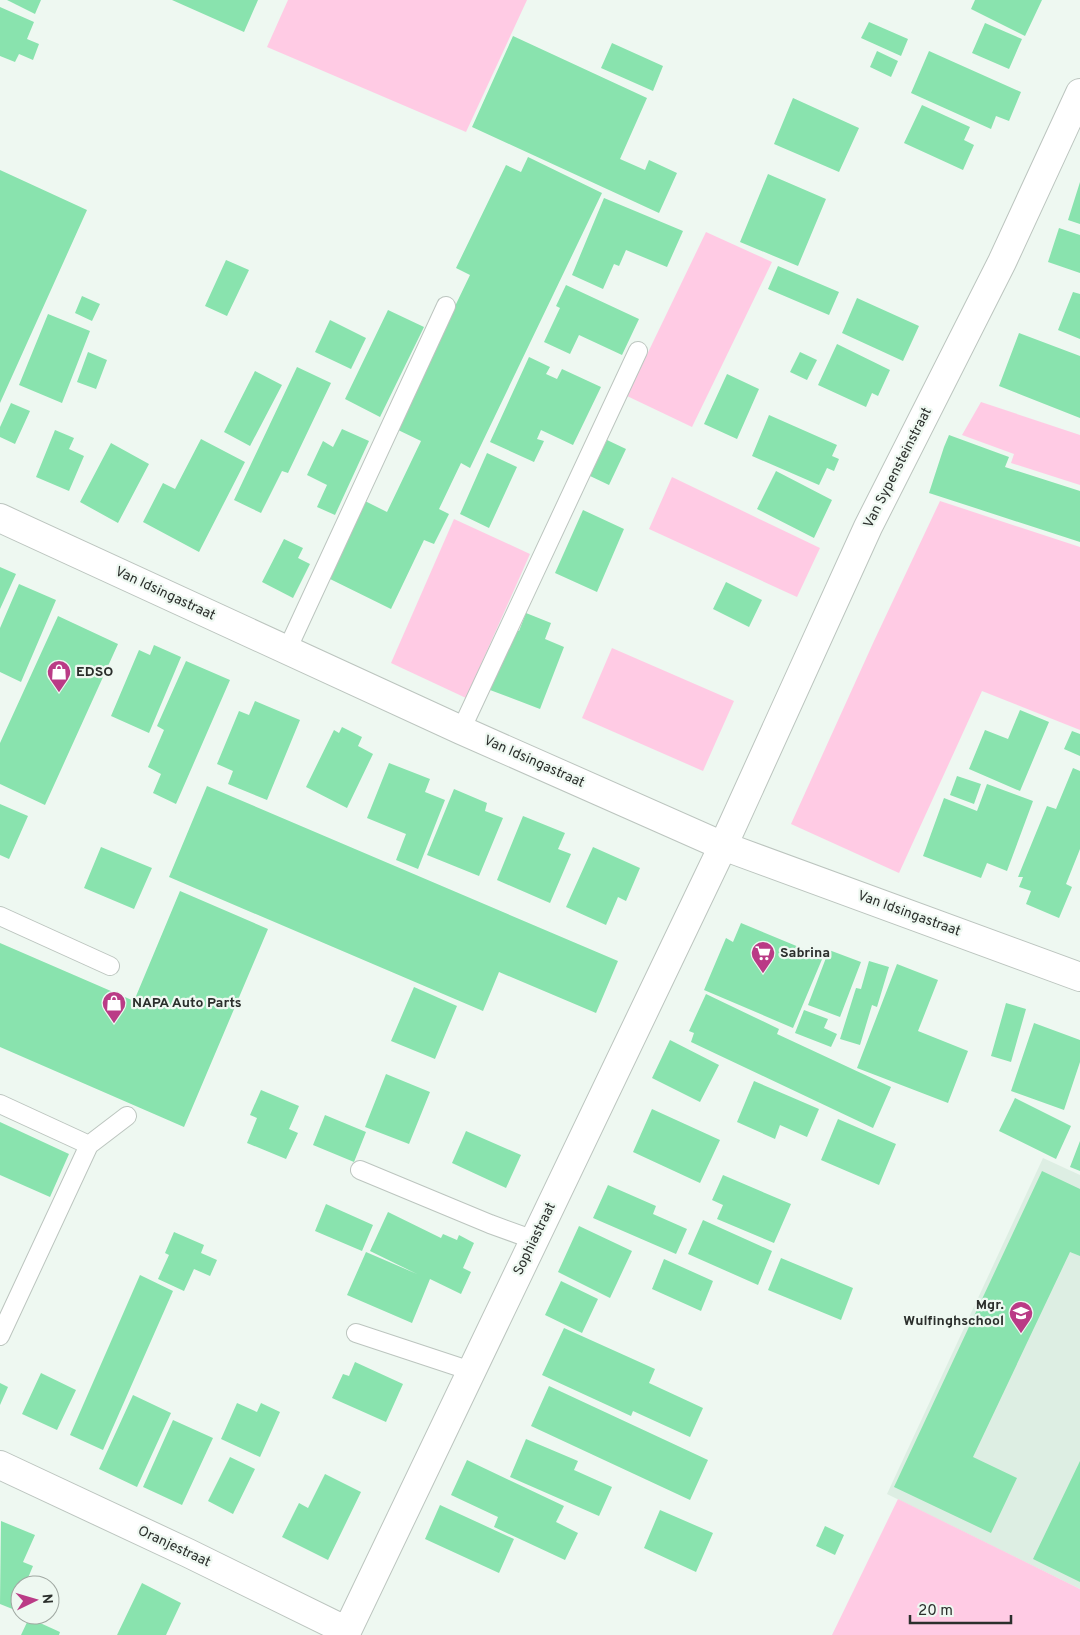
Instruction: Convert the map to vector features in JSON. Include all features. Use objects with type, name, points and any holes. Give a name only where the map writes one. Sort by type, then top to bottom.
[{"type":"street","name":"Van Sypensteinstraat","points":[[723,846],[868,527],[1002,262],[1080,93]]},
{"type":"street","name":"Van Idsingastraat","points":[[0,518],[461,730],[723,846],[1080,977]]},
{"type":"street","name":"Sophiastraat","points":[[348,1633],[471,1371],[723,846]]},
{"type":"street","name":"Oranjestraat","points":[[0,1465],[188,1553],[348,1633]]},
{"type":"lane","points":[[287,650],[446,306]]},
{"type":"lane","points":[[461,730],[638,351]]},
{"type":"lane","points":[[0,916],[110,966]]},
{"type":"lane","points":[[0,1104],[89,1145]]},
{"type":"lane","points":[[0,1336],[89,1145],[127,1116]]},
{"type":"lane","points":[[360,1170],[490,1224],[534,1240]]},
{"type":"lane","points":[[356,1333],[471,1371]]},
{"type":"shaded area","points":[[288,0],[527,0],[466,132],[267,47]]},
{"type":"shaded area","points":[[706,232],[772,262],[692,427],[627,396]]},
{"type":"shaded area","points":[[981,402],[1080,435],[1080,485],[1011,463],[1014,454],[962,435]]},
{"type":"shaded area","points":[[672,477],[820,548],[797,597],[649,529]]},
{"type":"shaded area","points":[[940,501],[1080,547],[1080,730],[982,691],[899,873],[791,824]]},
{"type":"shaded area","points":[[454,519],[530,554],[466,698],[391,663]]},
{"type":"shaded area","points":[[612,648],[734,701],[703,771],[582,718]]},
{"type":"shaded area","name":"Mgr. Wulfinghschool","points":[[1043,1158],[1080,1175],[1080,1589],[887,1494]]},
{"type":"shaded area","points":[[898,1499],[1080,1589],[1080,1635],[832,1635]]},
{"type":"building","points":[[7,0],[41,0],[35,14]]},
{"type":"building","points":[[172,0],[258,0],[244,32]]},
{"type":"building","points":[[975,0],[1042,0],[1025,36],[971,9]]},
{"type":"building","points":[[0,7],[34,22],[27,39],[39,44],[33,60],[19,54],[15,62],[0,56]]},
{"type":"building","points":[[869,22],[908,39],[901,56],[861,38]]},
{"type":"building","points":[[985,23],[1022,39],[1009,69],[972,53]]},
{"type":"building","points":[[513,36],[647,98],[620,159],[645,170],[649,160],[677,173],[659,213],[472,127]]},
{"type":"building","points":[[612,43],[663,66],[653,91],[601,68]]},
{"type":"building","points":[[877,51],[898,61],[891,77],[870,67]]},
{"type":"building","points":[[929,51],[1021,92],[1009,121],[996,116],[991,129],[911,93]]},
{"type":"building","points":[[793,98],[859,128],[839,172],[774,144]]},
{"type":"building","points":[[922,105],[970,127],[964,140],[974,145],[963,170],[904,143]]},
{"type":"building","points":[[528,157],[602,193],[470,468],[461,463],[439,509],[449,514],[434,544],[424,540],[391,609],[328,578],[365,501],[387,512],[421,441],[396,429],[470,275],[456,268],[506,165],[521,172]]},
{"type":"building","points":[[0,170],[87,210],[0,403]]},
{"type":"building","points":[[768,174],[826,199],[798,266],[740,242]]},
{"type":"building","points":[[1080,182],[1080,224],[1068,220]]},
{"type":"building","points":[[604,198],[683,231],[667,267],[626,250],[619,266],[614,264],[603,289],[572,275]]},
{"type":"building","points":[[1059,228],[1080,235],[1080,273],[1048,262]]},
{"type":"building","points":[[226,260],[249,270],[227,316],[205,306]]},
{"type":"building","points":[[778,266],[839,292],[829,315],[768,289]]},
{"type":"building","points":[[566,285],[639,319],[622,355],[579,335],[570,354],[544,342],[560,308],[556,306]]},
{"type":"building","points":[[1073,292],[1080,294],[1080,339],[1058,330]]},
{"type":"building","points":[[82,296],[100,304],[92,321],[75,313]]},
{"type":"building","points":[[857,298],[919,326],[903,361],[842,333]]},
{"type":"building","points":[[388,310],[424,327],[380,417],[345,399]]},
{"type":"building","points":[[48,314],[90,331],[62,403],[19,385]]},
{"type":"building","points":[[330,320],[366,338],[351,369],[315,352]]},
{"type":"building","points":[[1019,333],[1080,356],[1080,418],[999,386]]},
{"type":"building","points":[[837,344],[890,370],[878,396],[872,393],[866,407],[818,385]]},
{"type":"building","points":[[88,352],[107,360],[96,389],[77,382]]},
{"type":"building","points":[[800,352],[817,360],[807,380],[790,372]]},
{"type":"building","points":[[529,357],[550,367],[546,374],[557,379],[562,369],[601,387],[573,445],[541,430],[537,439],[544,441],[534,462],[490,442]]},
{"type":"building","points":[[297,367],[331,383],[288,473],[282,471],[261,513],[234,500]]},
{"type":"building","points":[[255,371],[282,385],[250,446],[224,432]]},
{"type":"building","points":[[727,374],[759,389],[737,439],[704,424]]},
{"type":"building","points":[[11,403],[30,411],[15,444],[0,437],[0,427]]},
{"type":"building","points":[[769,415],[837,445],[832,456],[839,459],[834,471],[827,468],[819,485],[752,456]]},
{"type":"building","points":[[342,429],[369,441],[335,515],[317,507],[327,485],[307,475],[323,441],[333,447]]},
{"type":"building","points":[[55,430],[74,438],[69,449],[84,456],[69,491],[36,477]]},
{"type":"building","points":[[949,435],[1009,457],[1005,467],[1080,491],[1080,542],[929,493]]},
{"type":"building","points":[[201,439],[245,462],[199,552],[143,522],[163,483],[175,489]]},
{"type":"building","points":[[607,440],[626,449],[609,485],[590,476]]},
{"type":"building","points":[[111,443],[149,464],[118,523],[80,502]]},
{"type":"building","points":[[487,453],[517,467],[489,528],[460,514]]},
{"type":"building","points":[[776,471],[832,500],[814,538],[757,509]]},
{"type":"building","points":[[583,510],[624,529],[597,592],[555,573]]},
{"type":"building","points":[[284,539],[303,548],[298,558],[310,564],[293,598],[262,582]]},
{"type":"building","points":[[0,567],[16,574],[0,609]]},
{"type":"building","points":[[726,582],[762,600],[749,627],[713,609]]},
{"type":"building","points":[[19,584],[56,600],[21,682],[0,672],[0,628]]},
{"type":"building","points":[[526,613],[551,623],[545,639],[564,647],[540,709],[490,690],[514,628],[519,631]]},
{"type":"building","name":"EDSO","points":[[58,616],[118,644],[45,805],[0,784],[0,743]]},
{"type":"building","points":[[154,645],[181,657],[149,733],[111,716],[139,650],[150,655]]},
{"type":"building","points":[[186,661],[230,680],[176,804],[153,793],[161,774],[148,767],[164,730],[157,726]]},
{"type":"building","points":[[255,701],[300,720],[267,800],[228,784],[233,771],[217,764],[239,711],[249,715]]},
{"type":"building","points":[[1020,710],[1049,722],[1020,791],[969,769],[985,730],[1008,739]]},
{"type":"building","points":[[342,727],[362,737],[358,746],[373,754],[347,808],[306,787],[334,730],[339,733]]},
{"type":"building","points":[[1072,731],[1080,734],[1080,756],[1064,749]]},
{"type":"building","points":[[389,763],[430,779],[425,792],[445,800],[418,869],[396,860],[406,834],[367,818]]},
{"type":"building","points":[[1073,768],[1080,771],[1080,849],[1066,884],[1072,887],[1059,918],[1026,904],[1031,891],[1019,887],[1023,877],[1018,877],[1047,806],[1056,809]]},
{"type":"building","points":[[957,776],[981,784],[974,804],[950,795]]},
{"type":"building","points":[[987,784],[1033,801],[1007,871],[987,863],[981,878],[923,856],[944,798],[977,811]]},
{"type":"building","points":[[207,786],[618,961],[596,1013],[499,972],[483,1011],[169,877]]},
{"type":"building","points":[[454,789],[487,803],[485,811],[503,818],[479,876],[427,855]]},
{"type":"building","points":[[0,804],[28,816],[9,859],[0,855]]},
{"type":"building","points":[[523,816],[565,833],[558,849],[571,854],[550,903],[497,880]]},
{"type":"building","points":[[101,847],[152,868],[134,909],[84,888]]},
{"type":"building","points":[[593,847],[640,868],[626,901],[618,897],[606,925],[566,907]]},
{"type":"building","name":"NAPA Auto Parts","points":[[180,891],[268,929],[184,1127],[0,1047],[0,943],[134,1001]]},
{"type":"building","name":"Sabrina","points":[[741,923],[823,957],[793,1028],[704,990],[726,938],[733,942]]},
{"type":"building","points":[[829,950],[861,962],[840,1017],[808,1005]]},
{"type":"building","points":[[869,961],[889,967],[877,1007],[872,1005],[860,1045],[840,1039],[856,988],[861,989]]},
{"type":"building","points":[[897,964],[938,980],[918,1031],[968,1051],[948,1103],[857,1068]]},
{"type":"building","points":[[414,987],[457,1006],[435,1059],[391,1041]]},
{"type":"building","points":[[706,994],[779,1029],[777,1034],[891,1087],[873,1128],[691,1042],[694,1033],[689,1031]]},
{"type":"building","points":[[1006,1003],[1026,1009],[1011,1062],[991,1056]]},
{"type":"building","points":[[804,1010],[828,1019],[824,1028],[837,1034],[831,1047],[795,1033]]},
{"type":"building","points":[[1034,1023],[1080,1040],[1080,1062],[1064,1110],[1011,1091]]},
{"type":"building","points":[[670,1040],[719,1065],[700,1102],[652,1078]]},
{"type":"building","points":[[386,1074],[430,1092],[409,1144],[365,1127]]},
{"type":"building","points":[[754,1081],[819,1109],[807,1137],[780,1125],[775,1139],[737,1122]]},
{"type":"building","points":[[261,1090],[299,1106],[289,1129],[298,1133],[286,1159],[247,1143],[257,1118],[250,1115]]},
{"type":"building","points":[[1015,1098],[1071,1126],[1056,1159],[999,1131]]},
{"type":"building","points":[[652,1109],[720,1140],[700,1183],[633,1152]]},
{"type":"building","points":[[325,1115],[366,1132],[354,1162],[313,1145]]},
{"type":"building","points":[[838,1119],[896,1144],[879,1185],[821,1160]]},
{"type":"building","points":[[0,1122],[69,1154],[50,1197],[0,1175]]},
{"type":"building","points":[[466,1131],[521,1155],[506,1188],[452,1163]]},
{"type":"building","points":[[1080,1141],[1080,1171],[1070,1167]]},
{"type":"building","points":[[1042,1171],[1080,1189],[1080,1256],[1070,1252],[973,1457],[1017,1478],[991,1533],[894,1487]]},
{"type":"building","points":[[723,1175],[791,1204],[774,1243],[717,1219],[723,1205],[712,1200]]},
{"type":"building","points":[[608,1185],[656,1206],[653,1214],[687,1229],[676,1254],[593,1218]]},
{"type":"building","points":[[326,1204],[373,1225],[362,1251],[315,1231]]},
{"type":"building","points":[[388,1212],[441,1238],[443,1234],[457,1240],[459,1235],[474,1243],[463,1268],[471,1272],[461,1294],[430,1279],[412,1323],[347,1295],[366,1252],[417,1274],[370,1251]]},
{"type":"building","points":[[703,1220],[772,1251],[758,1285],[688,1254]]},
{"type":"building","points":[[579,1226],[632,1251],[610,1298],[558,1272]]},
{"type":"building","points":[[174,1232],[204,1245],[201,1253],[217,1260],[210,1276],[194,1269],[184,1291],[158,1279],[169,1255],[165,1253]]},
{"type":"building","points":[[781,1258],[853,1288],[841,1320],[768,1290]]},
{"type":"building","points":[[664,1259],[713,1281],[701,1311],[652,1289]]},
{"type":"building","points":[[140,1275],[173,1291],[103,1450],[70,1435]]},
{"type":"building","points":[[561,1281],[598,1299],[582,1333],[545,1315]]},
{"type":"building","points":[[564,1328],[655,1369],[649,1383],[703,1408],[690,1437],[633,1411],[631,1416],[542,1375]]},
{"type":"building","points":[[355,1362],[403,1384],[386,1422],[332,1398],[343,1374],[349,1376]]},
{"type":"building","points":[[41,1373],[76,1390],[57,1430],[22,1414]]},
{"type":"building","points":[[0,1383],[8,1387],[0,1405]]},
{"type":"building","points":[[549,1386],[708,1460],[690,1500],[531,1426]]},
{"type":"building","points":[[133,1395],[171,1413],[137,1487],[99,1469]]},
{"type":"building","points":[[237,1403],[257,1412],[261,1403],[280,1412],[260,1457],[221,1439]]},
{"type":"building","points":[[173,1420],[213,1438],[182,1505],[143,1487]]},
{"type":"building","points":[[526,1439],[578,1461],[574,1470],[612,1487],[599,1516],[510,1477]]},
{"type":"building","points":[[230,1457],[255,1469],[233,1514],[208,1501]]},
{"type":"building","points":[[467,1460],[564,1506],[556,1522],[578,1533],[565,1560],[494,1527],[498,1517],[451,1495]]},
{"type":"building","points":[[1080,1461],[1080,1582],[1033,1559]]},
{"type":"building","points":[[325,1474],[361,1492],[328,1560],[282,1537],[299,1503],[308,1508]]},
{"type":"building","points":[[440,1505],[514,1539],[499,1573],[425,1539]]},
{"type":"building","points":[[660,1510],[713,1533],[696,1572],[644,1548]]},
{"type":"building","points":[[1,1521],[35,1535],[23,1562],[33,1566],[29,1575],[10,1575],[10,1608],[0,1604]]},
{"type":"building","points":[[825,1526],[844,1535],[835,1555],[816,1546]]},
{"type":"building","points":[[142,1583],[181,1603],[166,1635],[117,1635]]},
{"type":"building","points":[[26,1625],[44,1625],[60,1632],[59,1635],[21,1635]]},
{"type":"place","name":"EDSO","points":[[59,693]]},
{"type":"place","name":"Sabrina","points":[[763,974]]},
{"type":"place","name":"NAPA Auto Parts","points":[[114,1024]]},
{"type":"place","name":"Mgr. Wulfinghschool","points":[[1021,1334]]}]
